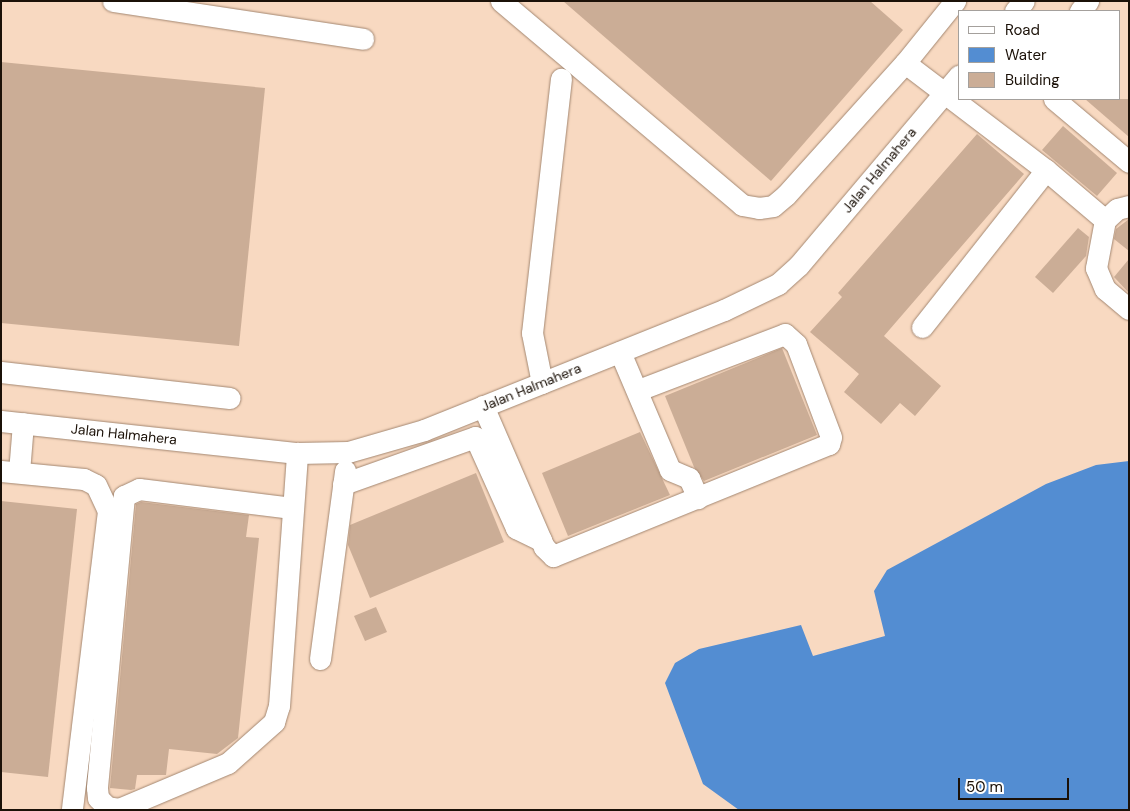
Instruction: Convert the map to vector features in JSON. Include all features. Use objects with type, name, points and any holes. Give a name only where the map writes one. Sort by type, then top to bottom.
[{"type":"street","points":[[113,1],[363,39]]},
{"type":"street","points":[[501,1],[742,205],[760,208],[773,206],[786,195],[905,62],[955,1]]},
{"type":"street","points":[[905,62],[1046,170],[1105,220]]},
{"type":"street","name":"Jalan Halmahera","points":[[1,421],[297,452],[348,452],[382,444],[542,383],[724,310],[778,284],[799,265],[958,77]]},
{"type":"street","points":[[542,383],[532,333],[561,79]]},
{"type":"street","points":[[1055,100],[1129,162]]},
{"type":"street","points":[[922,327],[1046,170]]},
{"type":"street","points":[[1129,206],[1117,209],[1105,220],[1096,268],[1098,278],[1105,289],[1129,309]]},
{"type":"street","points":[[483,406],[547,553],[558,556],[829,444],[831,437],[796,344],[791,337],[778,335],[638,390]]},
{"type":"street","points":[[620,352],[638,390],[670,470],[689,478],[698,498]]},
{"type":"street","points":[[1,372],[230,398]]},
{"type":"street","points":[[24,423],[10,472],[84,479],[96,485],[108,511],[72,810]]},
{"type":"street","points":[[343,484],[475,437],[516,528],[541,540]]},
{"type":"street","points":[[292,508],[139,489],[124,496],[97,788],[98,798],[107,808],[119,809],[228,763],[274,722],[278,706],[297,452]]},
{"type":"street","points":[[320,659],[348,452]]},
{"type":"water","points":[[1129,461],[1129,810],[739,810],[703,784],[665,683],[675,663],[699,649],[801,625],[813,656],[885,636],[874,591],[887,570],[1046,484],[1096,465]]},
{"type":"building","points":[[563,1],[870,1],[903,30],[771,181]]},
{"type":"building","points":[[1,62],[265,88],[239,346],[1,323]]},
{"type":"building","points":[[1129,99],[1129,137],[1086,100]]},
{"type":"building","points":[[1063,126],[1117,173],[1097,196],[1042,150]]},
{"type":"building","points":[[977,134],[1024,174],[884,336],[941,386],[915,416],[900,403],[881,424],[844,392],[859,374],[810,332],[842,297],[838,293]]},
{"type":"building","points":[[1129,219],[1129,251],[1114,239],[1116,229]]},
{"type":"building","points":[[1078,228],[1089,237],[1086,256],[1053,293],[1035,277]]},
{"type":"building","points":[[1129,259],[1129,293],[1114,277]]},
{"type":"building","points":[[782,348],[817,435],[704,481],[694,467],[665,396]]},
{"type":"building","points":[[640,432],[670,495],[568,536],[542,473]]},
{"type":"building","points":[[476,473],[504,542],[370,598],[348,545],[350,525]]},
{"type":"building","points":[[1,501],[77,509],[48,777],[1,772]]},
{"type":"building","points":[[141,502],[249,515],[246,537],[259,538],[238,738],[217,754],[169,749],[166,775],[137,775],[135,789],[131,790],[110,788],[136,504]]},
{"type":"building","points":[[376,607],[387,632],[365,641],[354,616]]}]
